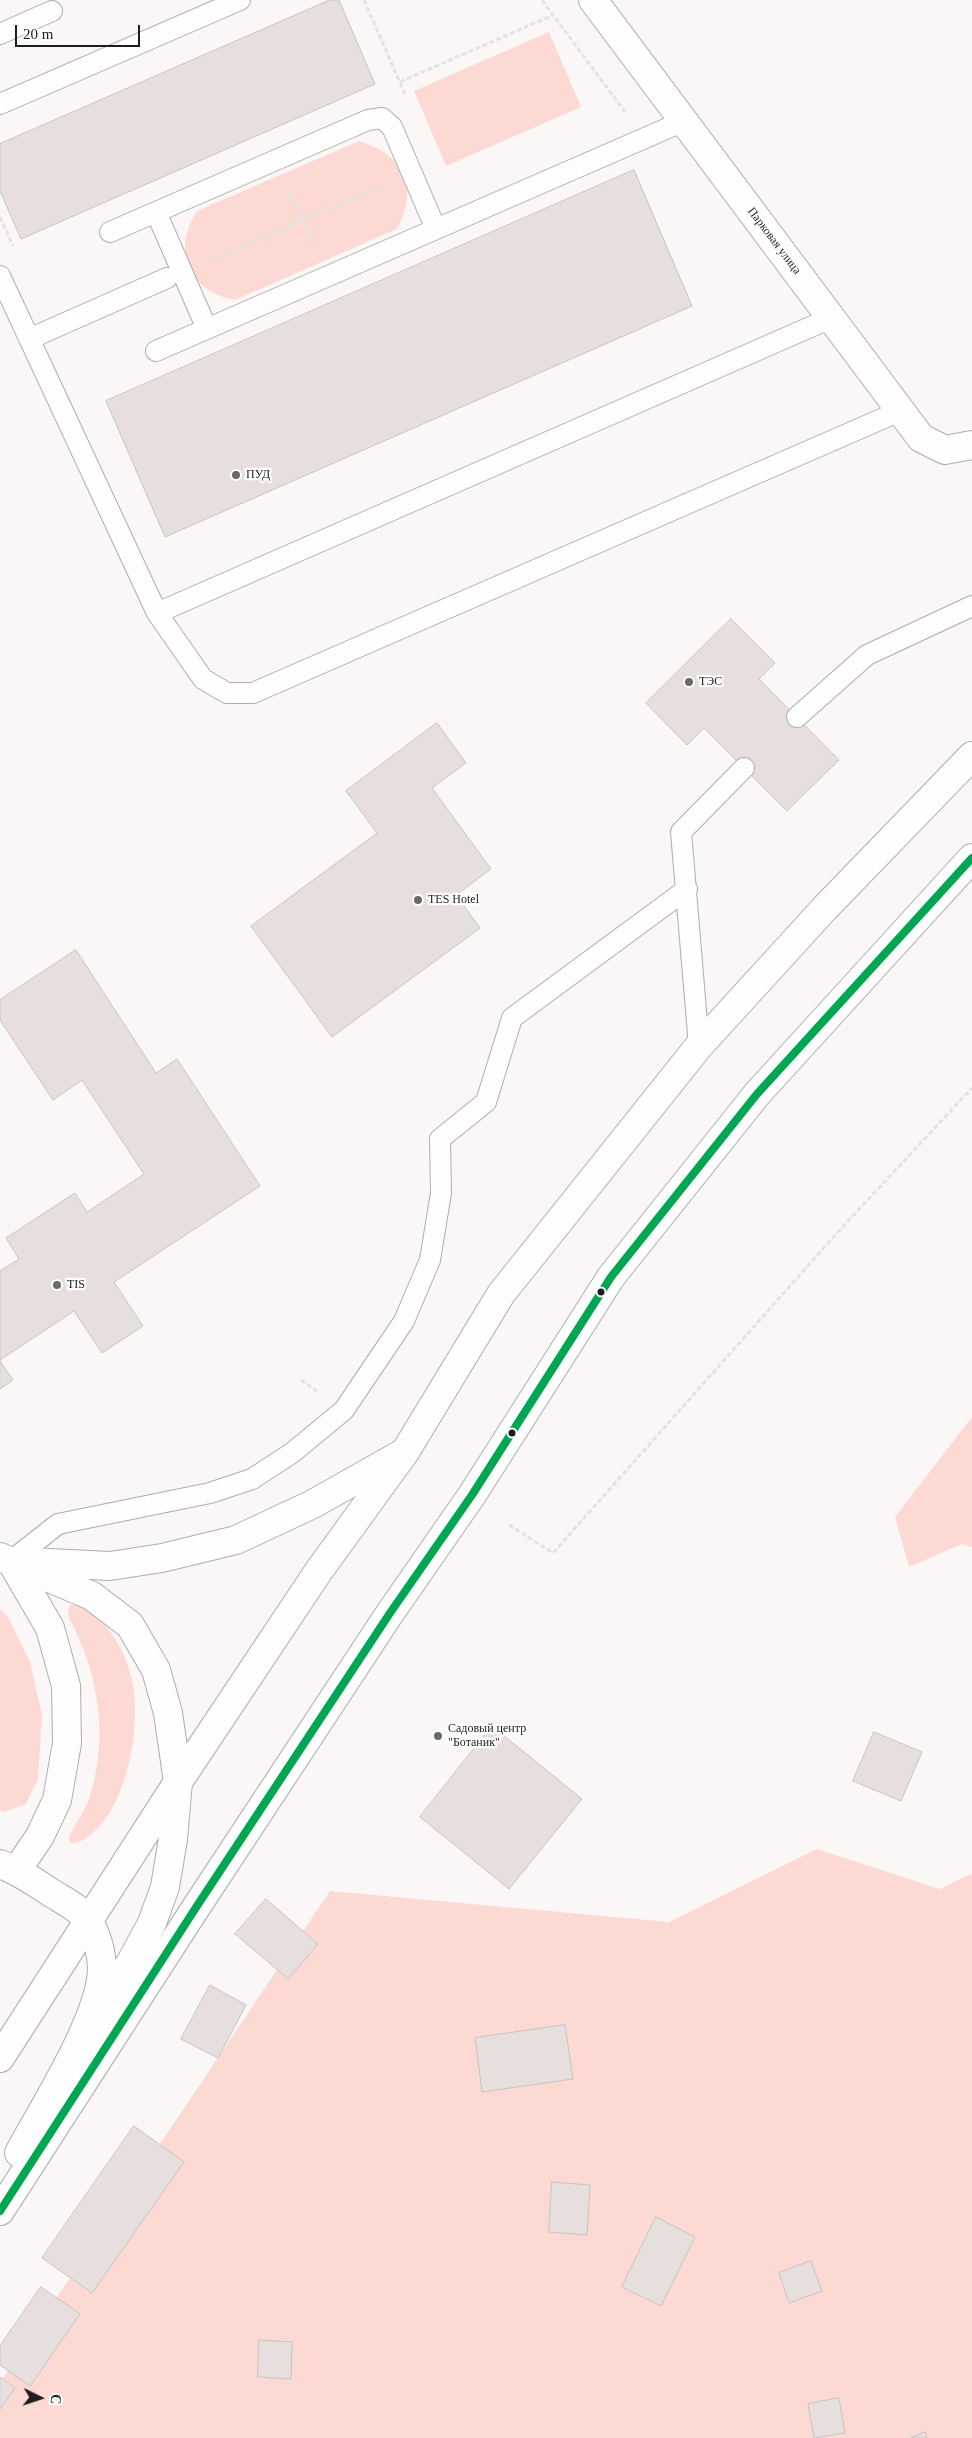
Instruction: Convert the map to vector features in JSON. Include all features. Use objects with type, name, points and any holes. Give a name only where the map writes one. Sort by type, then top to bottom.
[{"type":"main road","name":"Парковая улица","points":[[593,0],[921,438],[945,450],[972,445]]},
{"type":"main road","points":[[0,2058],[178,1782],[318,1572],[406,1452],[502,1294],[698,1046],[824,910],[972,756]]},
{"type":"main road","points":[[0,2211],[194,1908],[390,1613],[472,1495],[611,1276],[757,1094],[972,858]]},
{"type":"main road","points":[[6,1559],[110,1566],[162,1558],[236,1540],[313,1504],[406,1452]]},
{"type":"main road","points":[[0,2187],[78,2044],[131,1962],[152,1923],[165,1887],[173,1839],[178,1782],[168,1713],[156,1670],[130,1625],[92,1596],[6,1559]]},
{"type":"main road","points":[[6,1559],[50,1628],[66,1686],[67,1743],[57,1800],[40,1836],[9,1867],[69,1904],[88,1920],[99,1946],[102,1970],[96,1999],[78,2044]]},
{"type":"lane","points":[[0,104],[240,0]]},
{"type":"lane","points":[[0,34],[52,11]]},
{"type":"lane","points":[[110,232],[368,120],[382,118],[392,127],[436,229]]},
{"type":"lane","points":[[156,351],[684,121]]},
{"type":"lane","points":[[156,212],[175,275],[208,329]]},
{"type":"lane","points":[[29,338],[175,275]]},
{"type":"lane","points":[[0,276],[157,613],[203,679],[227,693],[253,693],[900,411]]},
{"type":"lane","points":[[157,613],[831,318]]},
{"type":"lane","points":[[797,717],[867,654],[972,606]]},
{"type":"lane","points":[[698,1046],[681,832],[744,768]]},
{"type":"lane","points":[[6,1559],[58,1524],[210,1493],[252,1479],[292,1453],[344,1410],[404,1321],[430,1260],[441,1193],[440,1139],[486,1102],[512,1018],[686,890]]},
{"type":"path","points":[[542,0],[645,138]]},
{"type":"path","points":[[400,82],[553,15]]},
{"type":"path","points":[[276,160],[327,277]]},
{"type":"path","points":[[175,275],[411,172]]},
{"type":"path","points":[[509,1525],[553,1553],[837,1232],[972,1088]]},
{"type":"shaded area","points":[[549,32],[581,107],[446,166],[414,91]]},
{"type":"shaded area","points":[[359,141],[387,154],[403,174],[407,186],[407,199],[404,214],[397,229],[235,300],[206,288],[195,278],[185,254],[185,241],[189,226],[197,211]]},
{"type":"shaded area","points":[[972,1417],[972,1547],[962,1544],[909,1567],[895,1517]]},
{"type":"shaded area","points":[[79,1604],[105,1625],[124,1655],[131,1676],[135,1714],[134,1735],[125,1778],[108,1816],[88,1837],[81,1841],[70,1843],[69,1836],[90,1796],[96,1774],[99,1751],[98,1705],[93,1682],[87,1660],[69,1618],[68,1611],[70,1605]]},
{"type":"shaded area","points":[[0,1609],[8,1617],[30,1662],[42,1715],[38,1779],[26,1804],[4,1812],[0,1810]]},
{"type":"shaded area","points":[[817,1849],[940,1889],[972,1873],[972,2438],[0,2438],[0,2382],[330,1891],[669,1922]]},
{"type":"building","points":[[330,0],[339,0],[375,84],[21,239],[0,191],[0,144]]},
{"type":"building","points":[[634,170],[692,306],[165,537],[106,401]]},
{"type":"building","points":[[731,619],[775,663],[759,679],[839,760],[787,811],[704,728],[687,745],[646,703]]},
{"type":"building","points":[[437,723],[466,763],[432,788],[491,869],[456,895],[480,928],[332,1037],[251,926],[377,833],[346,791]]},
{"type":"building","points":[[76,950],[156,1073],[177,1059],[260,1186],[114,1282],[143,1326],[102,1353],[74,1311],[0,1360],[0,1271],[19,1259],[6,1238],[75,1193],[87,1212],[144,1174],[82,1080],[53,1100],[0,1020],[0,1000]]},
{"type":"building","points":[[0,1361],[13,1380],[0,1389]]},
{"type":"building","points":[[492,1726],[582,1799],[509,1889],[420,1817]]},
{"type":"building","points":[[874,1732],[922,1752],[901,1801],[853,1781]]},
{"type":"building","points":[[266,1899],[318,1944],[288,1979],[235,1934]]},
{"type":"building","points":[[210,1985],[246,2005],[218,2058],[181,2039]]},
{"type":"building","points":[[565,2025],[573,2079],[482,2092],[475,2038]]},
{"type":"building","points":[[134,2126],[184,2162],[92,2293],[42,2258]]},
{"type":"building","points":[[552,2182],[590,2185],[587,2235],[549,2232]]},
{"type":"building","points":[[656,2217],[695,2237],[661,2306],[622,2287]]},
{"type":"building","points":[[811,2261],[822,2291],[789,2303],[779,2273]]},
{"type":"building","points":[[41,2287],[80,2314],[30,2386],[0,2365],[0,2346]]},
{"type":"building","points":[[259,2340],[292,2342],[291,2379],[258,2377]]},
{"type":"building","points":[[0,2377],[15,2388],[0,2409]]},
{"type":"building","points":[[839,2398],[845,2433],[814,2438],[808,2404]]},
{"type":"building","points":[[925,2432],[927,2438],[911,2438]]},
{"type":"transit line","points":[[0,2211],[195,1909],[390,1613],[472,1495],[611,1277],[757,1094],[972,858]]},
{"type":"place","name":"ПУД","points":[[236,475]]},
{"type":"place","name":"ТЭС","points":[[689,682]]},
{"type":"place","name":"TES Hotel","points":[[418,900]]},
{"type":"place","name":"TIS","points":[[57,1285]]},
{"type":"place","name":"Садовый центр \"Ботаник\"","points":[[438,1736]]}]
